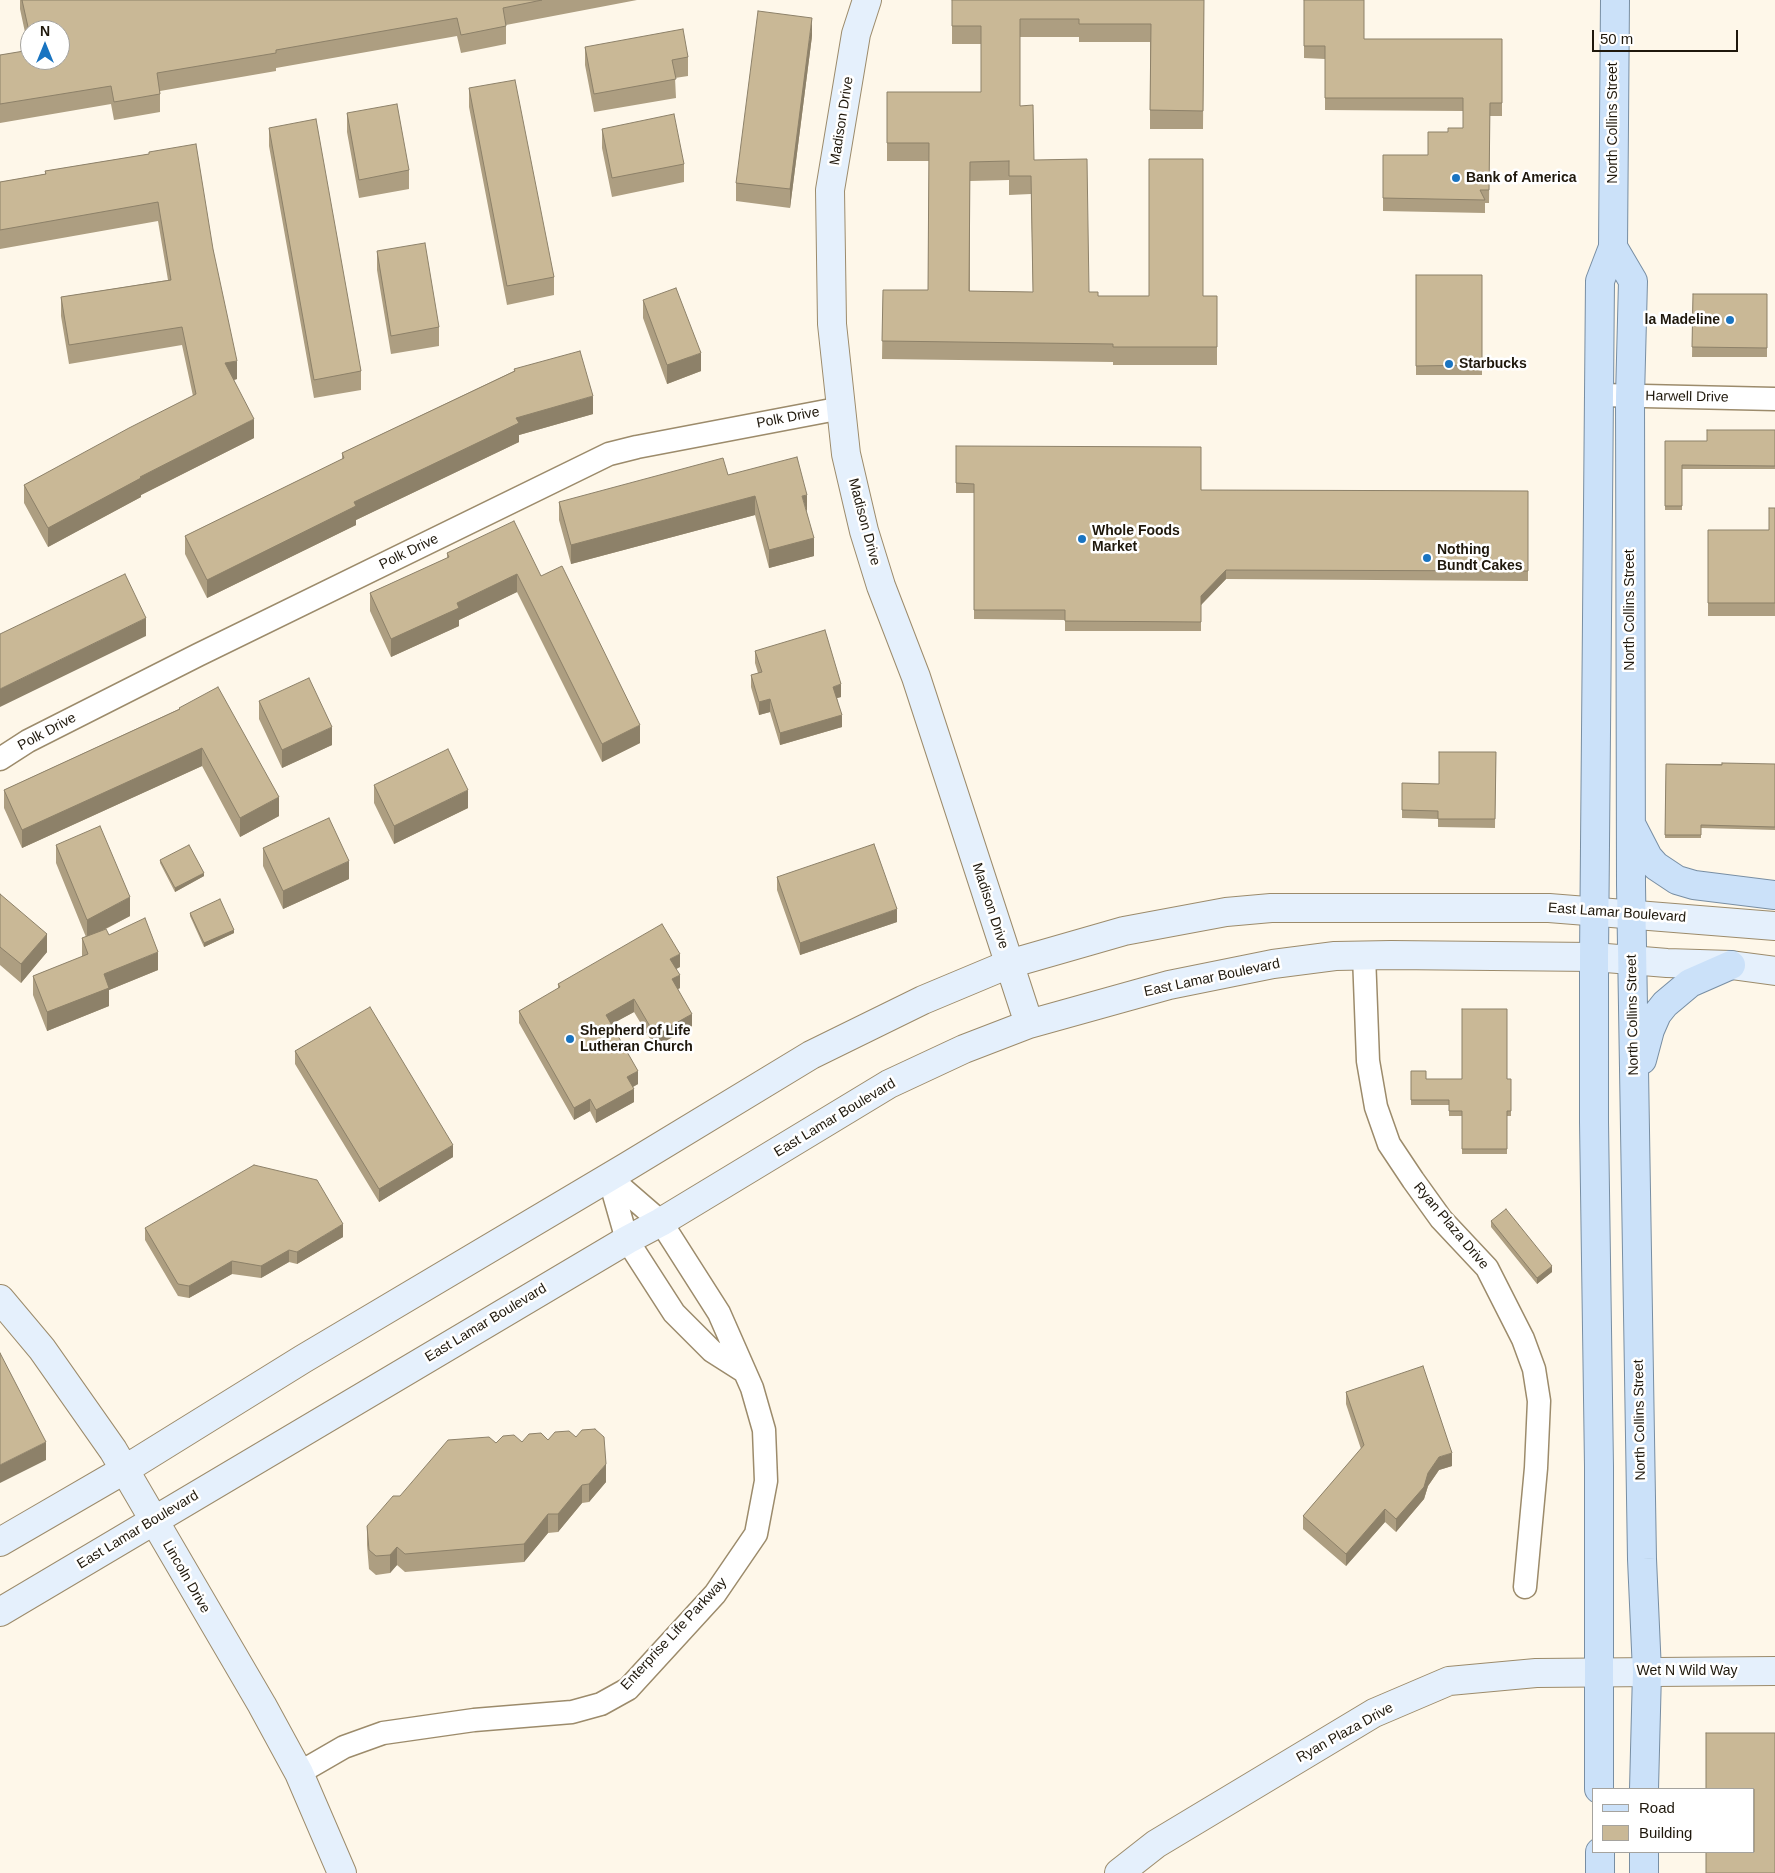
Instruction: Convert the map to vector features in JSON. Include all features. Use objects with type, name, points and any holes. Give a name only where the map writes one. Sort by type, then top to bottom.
[{"type":"main road","name":"Madison Drive","points":[[867,0],[856,34],[830,190],[832,324],[846,454],[864,531],[881,586],[916,677],[1029,1024]]},
{"type":"main road","name":"North Collins Street","points":[[1600,1788],[1594,911],[1600,281],[1613,247],[1615,0]]},
{"type":"main road","name":"North Collins Street","points":[[1613,247],[1633,281],[1630,396],[1631,914],[1642,1559],[1647,1672],[1644,1788]]},
{"type":"main road","points":[[1631,823],[1648,857],[1656,866],[1677,880],[1703,887],[1775,895]]},
{"type":"main road","name":"East Lamar Boulevard","points":[[0,1542],[124,1470],[311,1354],[811,1055],[923,1000],[1009,964],[1124,931],[1226,912],[1271,908],[1353,906],[1549,908],[1775,926]]},
{"type":"main road","name":"East Lamar Boulevard","points":[[0,1612],[627,1240],[661,1222],[889,1084],[964,1049],[1029,1024],[1188,981],[1273,964],[1335,956],[1594,957],[1731,965],[1775,972]]},
{"type":"main road","points":[[1635,1126],[1643,1055],[1657,1014],[1665,1004],[1690,983],[1731,965]]},
{"type":"main road","name":"Lincoln Drive","points":[[0,1298],[42,1349],[113,1450],[262,1705],[299,1773],[342,1873]]},
{"type":"main road","name":"Wet N Wild Way","points":[[1599,1672],[1775,1671]]},
{"type":"main road","name":"Ryan Plaza Drive","points":[[1119,1873],[1156,1844],[1374,1713],[1449,1681],[1536,1673],[1599,1672]]},
{"type":"main road","points":[[1600,1853],[1600,1873]]},
{"type":"main road","points":[[1644,1853],[1644,1873]]},
{"type":"street","name":"Harwell Drive","points":[[1600,395],[1775,399]]},
{"type":"street","name":"Polk Drive","points":[[0,759],[28,741],[198,655],[609,454],[842,408]]},
{"type":"street","name":"Ryan Plaza Drive","points":[[1364,955],[1368,1061],[1376,1107],[1389,1144],[1441,1219],[1487,1268],[1523,1338],[1534,1369],[1540,1401],[1526,1587]]},
{"type":"street","name":"Enterprise Life Parkway","points":[[299,1773],[344,1747],[383,1733],[474,1720],[572,1712],[601,1704],[628,1689],[715,1594],[756,1534],[766,1481],[764,1430],[752,1388],[719,1313],[661,1222],[609,1177]]},
{"type":"street","points":[[609,1177],[627,1240],[674,1313],[712,1351],[745,1372]]},
{"type":"building","points":[[22,0],[542,0],[503,8],[506,26],[461,35],[457,18],[276,50],[276,53],[157,73],[160,94],[114,102],[111,86],[0,104],[0,55],[20,52],[20,70],[70,70],[70,20],[26,20]]},
{"type":"building","points":[[952,0],[1204,0],[1203,111],[1150,110],[1151,24],[1079,24],[1079,19],[1020,19],[1020,106],[1033,105],[1034,160],[1087,159],[1089,292],[1098,292],[1098,296],[1149,296],[1149,159],[1203,159],[1203,296],[1217,296],[1217,347],[1113,347],[1113,344],[882,341],[883,290],[928,290],[929,143],[887,143],[887,92],[981,92],[981,26],[952,26]],"holes":[[[1009,161],[1009,176],[1031,176],[1033,292],[969,291],[970,162]]]},
{"type":"building","points":[[1304,0],[1364,0],[1364,39],[1502,39],[1502,103],[1490,103],[1489,190],[1480,190],[1485,200],[1383,198],[1383,155],[1428,155],[1428,132],[1448,132],[1448,128],[1463,128],[1463,98],[1325,98],[1325,46],[1304,46]]},
{"type":"building","points":[[758,11],[812,18],[790,189],[736,183]]},
{"type":"building","points":[[683,29],[688,57],[672,60],[676,79],[594,94],[585,47]]},
{"type":"building","points":[[515,80],[554,277],[507,286],[469,88]]},
{"type":"building","points":[[397,104],[409,170],[359,180],[347,113]]},
{"type":"building","points":[[674,114],[684,164],[612,178],[602,129]]},
{"type":"building","points":[[316,119],[361,371],[314,380],[269,128]]},
{"type":"building","points":[[196,144],[213,249],[237,361],[225,363],[254,419],[140,477],[48,528],[24,485],[196,394],[182,327],[69,345],[61,297],[171,280],[158,202],[0,230],[0,182],[46,174],[45,171],[149,154],[149,152]]},
{"type":"building","points":[[425,243],[439,327],[391,336],[377,251]]},
{"type":"building","points":[[1416,275],[1482,275],[1482,365],[1416,366]]},
{"type":"building","points":[[676,288],[701,353],[667,365],[643,300]]},
{"type":"building","name":"la Madeline","points":[[1693,294],[1767,294],[1767,348],[1692,347]]},
{"type":"building","points":[[580,351],[593,396],[516,418],[519,423],[354,502],[356,506],[207,580],[185,536],[344,458],[342,453],[515,371],[514,369]]},
{"type":"building","points":[[1707,430],[1775,430],[1775,466],[1682,465],[1682,506],[1665,506],[1665,441],[1707,441]]},
{"type":"building","points":[[956,446],[1201,447],[1201,490],[1528,491],[1528,571],[1226,570],[1201,596],[1201,622],[1065,621],[1065,610],[974,610],[974,484],[956,483]]},
{"type":"building","points":[[797,457],[807,495],[802,496],[814,538],[769,550],[755,496],[571,545],[559,502],[723,458],[728,475]]},
{"type":"building","points":[[1769,508],[1775,508],[1775,603],[1708,603],[1708,530],[1769,530]]},
{"type":"building","points":[[514,521],[541,576],[562,566],[640,725],[602,744],[517,574],[457,603],[459,608],[391,639],[370,593],[449,557],[447,553]]},
{"type":"building","points":[[125,574],[146,618],[0,689],[0,634]]},
{"type":"building","points":[[825,630],[841,684],[833,687],[842,715],[780,733],[770,699],[759,702],[751,675],[762,672],[755,651]]},
{"type":"building","points":[[309,678],[332,727],[282,750],[259,701]]},
{"type":"building","points":[[218,687],[279,797],[240,818],[202,748],[22,830],[4,790],[180,709]]},
{"type":"building","points":[[448,749],[468,790],[394,826],[374,785]]},
{"type":"building","points":[[1439,752],[1496,752],[1495,819],[1438,819],[1438,811],[1402,810],[1402,783],[1439,784]]},
{"type":"building","points":[[1722,763],[1775,764],[1775,827],[1701,825],[1701,835],[1665,835],[1666,764],[1722,765]]},
{"type":"building","points":[[329,818],[349,861],[283,891],[263,848]]},
{"type":"building","points":[[100,826],[130,897],[87,920],[56,845]]},
{"type":"building","points":[[874,844],[897,909],[800,943],[777,877]]},
{"type":"building","points":[[189,845],[204,873],[175,888],[160,860]]},
{"type":"building","points":[[0,894],[47,934],[21,964],[0,947]]},
{"type":"building","points":[[220,899],[234,930],[204,943],[190,913]]},
{"type":"building","points":[[145,918],[158,952],[104,974],[109,988],[47,1012],[33,976],[88,954],[82,938],[106,929],[109,935]]},
{"type":"building","name":"Shepherd of Life Lutheran Church","points":[[662,924],[680,954],[670,959],[680,975],[672,979],[692,1014],[655,1035],[634,999],[606,1015],[638,1071],[627,1077],[634,1089],[596,1110],[590,1099],[574,1108],[519,1011],[560,987],[558,984]]},
{"type":"building","points":[[370,1007],[453,1145],[379,1189],[295,1051]]},
{"type":"building","points":[[1462,1009],[1507,1009],[1507,1079],[1511,1079],[1511,1111],[1507,1111],[1507,1149],[1462,1149],[1462,1111],[1449,1111],[1449,1100],[1411,1100],[1411,1071],[1426,1071],[1426,1079],[1462,1079]]},
{"type":"building","points":[[254,1165],[317,1180],[343,1224],[297,1252],[289,1250],[261,1266],[232,1261],[189,1286],[178,1284],[145,1228]]},
{"type":"building","points":[[1506,1209],[1552,1266],[1537,1278],[1491,1221]]},
{"type":"building","points":[[0,1353],[46,1442],[0,1465]]},
{"type":"building","points":[[1423,1366],[1452,1453],[1439,1457],[1428,1473],[1424,1487],[1396,1519],[1385,1509],[1346,1554],[1303,1516],[1364,1445],[1346,1392]]},
{"type":"building","points":[[595,1429],[604,1437],[606,1464],[589,1484],[582,1485],[558,1514],[548,1514],[524,1544],[405,1554],[397,1547],[390,1555],[376,1556],[369,1550],[367,1526],[393,1496],[400,1496],[448,1440],[489,1437],[496,1443],[503,1436],[514,1435],[522,1442],[529,1434],[541,1433],[548,1440],[555,1432],[569,1431],[576,1437],[582,1430]]},
{"type":"building","points":[[1706,1733],[1775,1733],[1775,1873],[1706,1873],[1706,1853],[1755,1853],[1755,1788],[1706,1788]]},
{"type":"place","name":"Bank of America","points":[[1456,178]]},
{"type":"place","name":"la Madeline","points":[[1730,320]]},
{"type":"place","name":"Starbucks","points":[[1449,364]]},
{"type":"place","name":"Whole Foods Market","points":[[1082,539]]},
{"type":"place","name":"Nothing Bundt Cakes","points":[[1427,558]]},
{"type":"place","name":"Shepherd of Life Lutheran Church","points":[[570,1039]]}]
